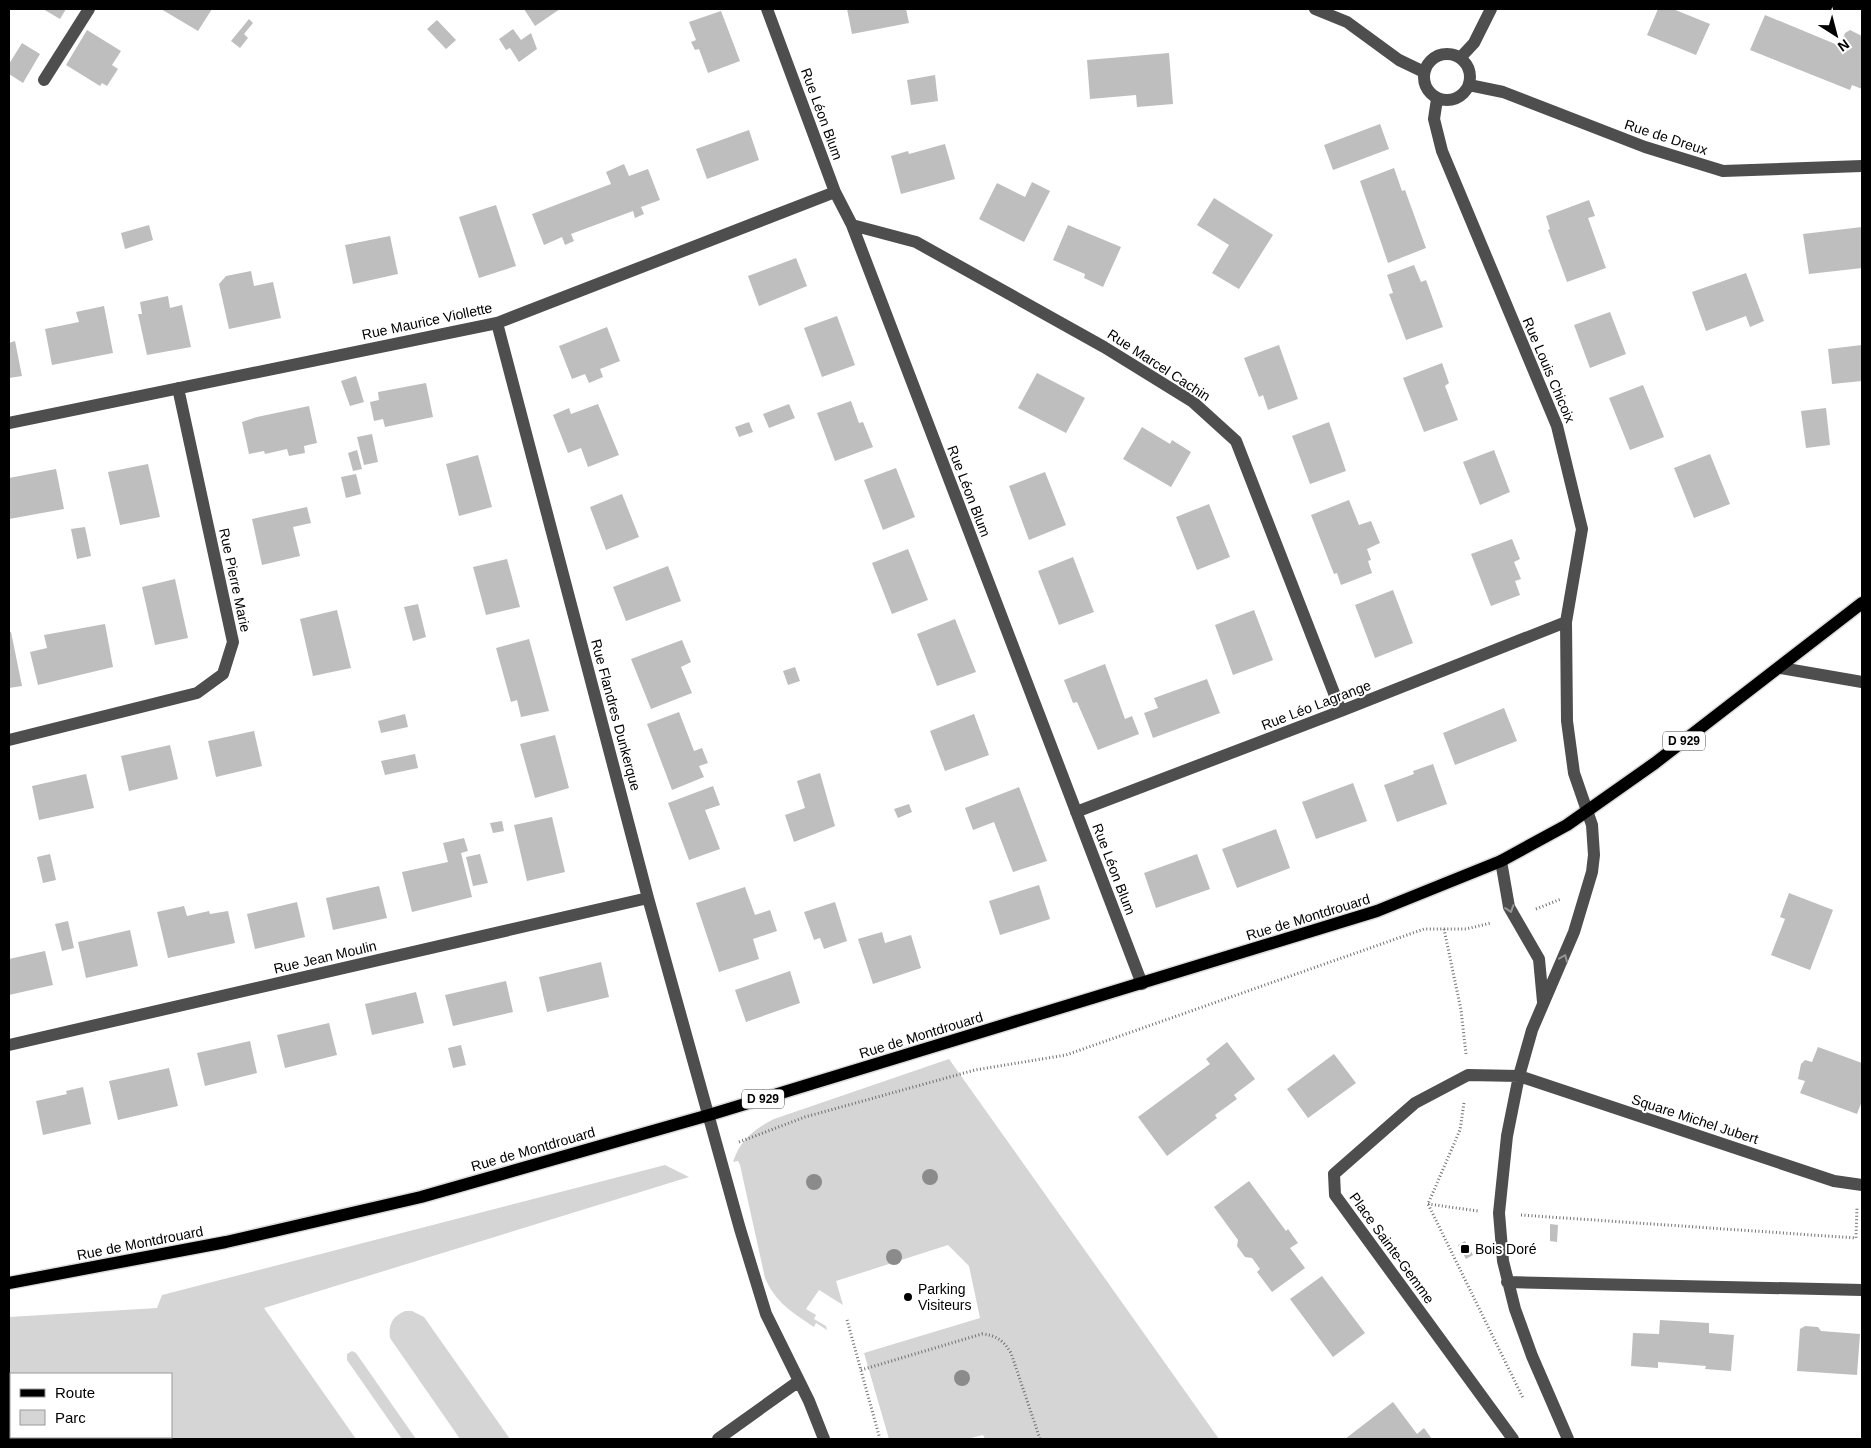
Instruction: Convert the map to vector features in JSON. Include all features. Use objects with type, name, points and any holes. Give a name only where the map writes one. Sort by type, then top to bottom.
[{"type":"main road","name":"D 929","points":[[1781,668],[1862,603]]},
{"type":"main road","name":"D 929","points":[[1781,668],[1862,614]]},
{"type":"main road","name":"Rue de Montdrouard","points":[[9,1283],[226,1242],[421,1197],[709,1115],[1377,912],[1502,861],[1587,812],[1781,668]]},
{"type":"street","points":[[44,80],[89,9]]},
{"type":"street","name":"Rue Léon Blum","points":[[767,9],[835,192],[852,225],[1142,984]]},
{"type":"street","points":[[1315,9],[1348,22],[1399,60],[1424,72]]},
{"type":"street","points":[[1460,58],[1474,43],[1491,9]]},
{"type":"street","points":[[1453,54],[1460,58],[1469,70],[1469,86],[1465,92],[1452,100],[1436,98],[1426,87],[1424,72],[1427,65],[1438,56],[1453,54]]},
{"type":"street","name":"Rue de Dreux","points":[[1469,86],[1503,92],[1645,148],[1723,171],[1862,166]]},
{"type":"street","name":"Rue Louis Chicoix","points":[[1436,98],[1434,119],[1442,151],[1557,426],[1582,529],[1566,622],[1568,740],[1579,792],[1594,837],[1594,855],[1588,888],[1574,932],[1532,1030],[1507,1136],[1499,1213],[1499,1240],[1508,1282],[1532,1356],[1568,1439]]},
{"type":"street","name":"Rue Maurice Viollette","points":[[9,423],[497,323],[835,192]]},
{"type":"street","name":"Rue Marcel Cachin","points":[[852,225],[916,242],[1104,347],[1193,402],[1236,441],[1341,711]]},
{"type":"street","name":"Rue Flandres Dunkerque","points":[[497,323],[648,898],[760,1298],[776,1338],[799,1381],[824,1439]]},
{"type":"street","name":"Rue Pierre Marie","points":[[9,740],[197,693],[223,674],[233,642],[178,388]]},
{"type":"street","name":"Rue Léo Lagrange","points":[[1076,812],[1341,711],[1566,622]]},
{"type":"street","points":[[1781,668],[1862,682]]},
{"type":"street","points":[[1502,861],[1509,908],[1539,960],[1543,1002]]},
{"type":"street","name":"Rue Jean Moulin","points":[[9,1045],[648,898]]},
{"type":"street","name":"Place Sainte-Gemme","points":[[1513,1439],[1335,1195],[1334,1174],[1415,1103],[1468,1075],[1520,1076]]},
{"type":"street","name":"Square Michel Jubert","points":[[1520,1076],[1834,1180],[1862,1185]]},
{"type":"street","points":[[1508,1282],[1862,1290]]},
{"type":"street","points":[[718,1439],[799,1381]]},
{"type":"path","points":[[1535,909],[1570,896]]},
{"type":"path","points":[[719,1149],[805,1117],[975,1070],[1066,1055],[1424,929],[1466,929],[1498,922]]},
{"type":"path","points":[[1444,929],[1461,1010],[1467,1062]]},
{"type":"path","points":[[1464,1098],[1460,1130],[1428,1204],[1526,1404]]},
{"type":"path","points":[[1516,1215],[1856,1238],[1857,1202]]},
{"type":"path","points":[[1428,1204],[1481,1212]]},
{"type":"path","points":[[847,1320],[880,1439]]},
{"type":"path","points":[[861,1370],[982,1334],[995,1336],[1004,1343],[1011,1353],[1040,1439]]},
{"type":"green space","points":[[949,1059],[1219,1439],[985,1439],[983,1435],[967,1439],[889,1439],[864,1353],[980,1318],[969,1266],[948,1245],[836,1281],[843,1305],[819,1290],[806,1309],[816,1315],[814,1319],[826,1326],[827,1330],[816,1323],[814,1327],[806,1322],[785,1306],[774,1294],[765,1278],[740,1165],[738,1161],[733,1162],[744,1141],[754,1131],[774,1119]]},
{"type":"green space","points":[[665,1165],[689,1177],[264,1308],[356,1439],[9,1439],[9,1317],[157,1308],[162,1295]]},
{"type":"green space","points":[[405,1311],[412,1311],[424,1317],[510,1439],[460,1439],[390,1338],[392,1321],[397,1315]]},
{"type":"green space","points":[[352,1351],[356,1353],[416,1439],[402,1439],[347,1360],[347,1354]]},
{"type":"building","points":[[43,9],[66,9],[60,19]]},
{"type":"building","points":[[161,9],[212,9],[198,31]]},
{"type":"building","points":[[524,9],[560,9],[535,26]]},
{"type":"building","points":[[847,9],[906,9],[909,23],[852,34]]},
{"type":"building","points":[[1658,9],[1673,9],[1710,24],[1696,55],[1647,35]]},
{"type":"building","points":[[721,11],[740,61],[708,73],[699,49],[695,50],[691,42],[696,40],[689,22]]},
{"type":"building","points":[[1765,15],[1840,46],[1845,33],[1850,30],[1862,36],[1862,89],[1852,85],[1850,90],[1750,50]]},
{"type":"building","points":[[249,19],[253,23],[244,34],[248,38],[240,48],[231,41]]},
{"type":"building","points":[[437,20],[456,40],[446,49],[427,29]]},
{"type":"building","points":[[513,29],[521,40],[531,33],[537,49],[519,62],[510,48],[506,50],[499,39]]},
{"type":"building","points":[[87,30],[121,51],[112,65],[118,69],[107,86],[102,83],[100,86],[66,65]]},
{"type":"building","points":[[22,43],[40,54],[23,83],[9,74],[9,64]]},
{"type":"building","points":[[1169,53],[1173,104],[1137,107],[1136,95],[1090,99],[1087,60]]},
{"type":"building","points":[[935,75],[938,101],[911,105],[907,80]]},
{"type":"building","points":[[1380,124],[1389,149],[1333,170],[1324,145]]},
{"type":"building","points":[[749,130],[759,160],[707,179],[696,149]]},
{"type":"building","points":[[945,144],[955,179],[901,194],[891,156],[908,151],[909,154]]},
{"type":"building","points":[[624,164],[629,176],[648,169],[660,200],[641,207],[644,214],[635,218],[633,211],[571,234],[574,241],[565,245],[562,237],[544,245],[532,214],[611,184],[606,172]]},
{"type":"building","points":[[1394,168],[1402,191],[1405,190],[1426,248],[1388,263],[1360,181]]},
{"type":"building","points":[[1032,182],[1050,191],[1024,242],[979,219],[997,183],[1025,197]]},
{"type":"building","points":[[1214,198],[1273,235],[1239,289],[1212,273],[1229,245],[1197,225]]},
{"type":"building","points":[[1589,200],[1595,216],[1588,218],[1606,268],[1567,282],[1548,230],[1550,229],[1546,216]]},
{"type":"building","points":[[496,205],[516,266],[479,278],[459,217]]},
{"type":"building","points":[[149,225],[153,240],[125,249],[121,233]]},
{"type":"building","points":[[1068,225],[1121,247],[1103,287],[1084,278],[1085,274],[1053,260]]},
{"type":"building","points":[[1862,227],[1862,268],[1809,274],[1803,234]]},
{"type":"building","points":[[390,236],[398,274],[353,284],[345,245]]},
{"type":"building","points":[[796,258],[807,286],[759,306],[748,276]]},
{"type":"building","points":[[1414,265],[1421,282],[1426,280],[1443,327],[1406,340],[1389,294],[1393,293],[1387,275]]},
{"type":"building","points":[[251,271],[254,286],[273,282],[281,318],[229,329],[219,284],[226,276]]},
{"type":"building","points":[[1746,273],[1764,321],[1750,327],[1746,316],[1706,331],[1692,292]]},
{"type":"building","points":[[168,296],[170,308],[182,305],[191,347],[147,355],[138,314],[142,314],[140,302]]},
{"type":"building","points":[[104,306],[113,353],[52,365],[45,329],[79,322],[76,312]]},
{"type":"building","points":[[1610,312],[1626,354],[1590,368],[1574,325]]},
{"type":"building","points":[[837,316],[855,365],[822,377],[804,328]]},
{"type":"building","points":[[607,327],[620,361],[600,369],[603,377],[589,383],[585,374],[572,379],[559,346]]},
{"type":"building","points":[[15,341],[22,376],[9,378],[9,343]]},
{"type":"building","points":[[1279,345],[1298,399],[1268,410],[1263,395],[1259,397],[1244,358]]},
{"type":"building","points":[[1862,345],[1862,381],[1832,384],[1828,349]]},
{"type":"building","points":[[1442,363],[1449,383],[1445,386],[1458,420],[1424,432],[1403,378]]},
{"type":"building","points":[[1037,373],[1085,398],[1066,433],[1018,408]]},
{"type":"building","points":[[356,376],[364,402],[350,406],[341,381]]},
{"type":"building","points":[[426,383],[433,417],[385,427],[383,419],[374,421],[370,402],[379,400],[378,392]]},
{"type":"building","points":[[1643,385],[1664,437],[1630,450],[1609,398]]},
{"type":"building","points":[[851,401],[859,423],[863,422],[873,447],[835,461],[817,413]]},
{"type":"building","points":[[598,404],[619,455],[588,467],[581,448],[568,453],[553,415],[569,408],[571,414]]},
{"type":"building","points":[[789,404],[795,418],[769,428],[763,414]]},
{"type":"building","points":[[309,406],[317,443],[304,446],[305,453],[289,456],[287,449],[265,454],[264,451],[249,454],[242,422]]},
{"type":"building","points":[[1826,408],[1830,445],[1806,448],[1801,411]]},
{"type":"building","points":[[749,422],[753,432],[739,437],[735,427]]},
{"type":"building","points":[[1329,422],[1346,471],[1310,484],[1292,436]]},
{"type":"building","points":[[1142,427],[1170,444],[1172,440],[1191,452],[1171,487],[1123,459]]},
{"type":"building","points":[[372,434],[378,462],[364,465],[357,437]]},
{"type":"building","points":[[357,450],[362,469],[353,471],[348,453]]},
{"type":"building","points":[[1494,450],[1510,492],[1480,505],[1463,462]]},
{"type":"building","points":[[1710,454],[1730,504],[1694,518],[1674,468]]},
{"type":"building","points":[[478,455],[492,507],[459,516],[446,464]]},
{"type":"building","points":[[148,464],[160,517],[120,525],[108,472]]},
{"type":"building","points":[[896,468],[915,517],[883,530],[864,480]]},
{"type":"building","points":[[56,469],[64,509],[9,519],[9,478]]},
{"type":"building","points":[[1045,472],[1066,525],[1029,540],[1009,486]]},
{"type":"building","points":[[356,474],[361,494],[346,498],[341,477]]},
{"type":"building","points":[[622,494],[639,537],[606,550],[590,507]]},
{"type":"building","points":[[1349,500],[1359,525],[1371,521],[1380,543],[1367,549],[1371,560],[1368,561],[1372,573],[1341,585],[1337,573],[1334,574],[1311,515]]},
{"type":"building","points":[[1209,504],[1230,557],[1197,570],[1176,517]]},
{"type":"building","points":[[307,507],[311,523],[293,527],[300,556],[262,565],[252,519]]},
{"type":"building","points":[[85,527],[91,556],[77,559],[71,529]]},
{"type":"building","points":[[1512,539],[1520,559],[1514,562],[1521,579],[1515,581],[1520,595],[1491,606],[1471,554]]},
{"type":"building","points":[[908,549],[928,600],[892,614],[872,563]]},
{"type":"building","points":[[1073,557],[1094,612],[1059,625],[1038,571]]},
{"type":"building","points":[[507,559],[520,607],[486,615],[473,567]]},
{"type":"building","points":[[668,566],[681,601],[626,621],[613,587]]},
{"type":"building","points":[[175,579],[188,638],[155,645],[142,587]]},
{"type":"building","points":[[1393,590],[1413,643],[1375,658],[1355,605]]},
{"type":"building","points":[[418,604],[426,637],[413,641],[404,607]]},
{"type":"building","points":[[337,610],[351,668],[313,676],[300,619]]},
{"type":"building","points":[[1254,610],[1273,660],[1233,675],[1215,625]]},
{"type":"building","points":[[955,619],[976,672],[937,686],[917,634]]},
{"type":"building","points":[[105,624],[113,667],[38,685],[30,652],[47,648],[44,635]]},
{"type":"building","points":[[9,632],[11,632],[22,686],[9,688]]},
{"type":"building","points":[[529,639],[549,711],[521,717],[517,700],[511,702],[496,648]]},
{"type":"building","points":[[682,640],[691,662],[681,667],[692,693],[651,709],[631,659]]},
{"type":"building","points":[[1105,664],[1125,719],[1132,716],[1139,734],[1098,750],[1077,702],[1073,703],[1064,680]]},
{"type":"building","points":[[795,667],[800,681],[788,685],[783,671]]},
{"type":"building","points":[[1207,679],[1220,713],[1153,738],[1144,713],[1158,708],[1154,698]]},
{"type":"building","points":[[1504,708],[1517,741],[1455,765],[1443,733]]},
{"type":"building","points":[[679,712],[694,751],[702,748],[708,763],[699,766],[704,777],[672,790],[647,724]]},
{"type":"building","points":[[405,714],[408,727],[381,733],[378,721]]},
{"type":"building","points":[[974,714],[989,755],[945,771],[930,731]]},
{"type":"building","points":[[254,731],[262,766],[216,777],[208,741]]},
{"type":"building","points":[[555,735],[569,788],[535,798],[520,744]]},
{"type":"building","points":[[170,745],[178,779],[129,791],[121,756]]},
{"type":"building","points":[[415,754],[418,768],[385,775],[381,761]]},
{"type":"building","points":[[1433,764],[1447,804],[1397,822],[1384,785],[1414,774],[1413,771]]},
{"type":"building","points":[[820,773],[835,826],[794,842],[785,815],[805,808],[797,781]]},
{"type":"building","points":[[86,774],[94,808],[39,820],[32,786]]},
{"type":"building","points":[[1353,783],[1367,821],[1316,839],[1302,802]]},
{"type":"building","points":[[713,786],[720,805],[705,810],[720,849],[689,860],[668,803]]},
{"type":"building","points":[[1019,787],[1047,861],[1013,872],[994,822],[973,830],[965,808]]},
{"type":"building","points":[[909,804],[912,812],[898,818],[894,809]]},
{"type":"building","points":[[552,817],[565,872],[527,881],[514,825]]},
{"type":"building","points":[[502,821],[504,831],[493,833],[490,823]]},
{"type":"building","points":[[1276,829],[1290,868],[1237,888],[1222,849]]},
{"type":"building","points":[[464,838],[468,851],[461,853],[472,897],[412,912],[402,872],[448,862],[443,843]]},
{"type":"building","points":[[50,854],[56,880],[43,883],[37,857]]},
{"type":"building","points":[[480,854],[488,883],[473,886],[466,857]]},
{"type":"building","points":[[1197,854],[1210,889],[1156,908],[1144,873]]},
{"type":"building","points":[[1039,885],[1050,919],[1000,935],[989,901]]},
{"type":"building","points":[[379,886],[387,918],[333,930],[326,898]]},
{"type":"building","points":[[745,887],[755,915],[770,910],[777,931],[753,939],[759,959],[719,972],[696,903]]},
{"type":"building","points":[[1789,893],[1833,910],[1810,970],[1771,955],[1785,919],[1780,917]]},
{"type":"building","points":[[297,902],[305,937],[255,949],[247,914]]},
{"type":"building","points":[[835,902],[847,941],[824,949],[820,938],[814,940],[804,912]]},
{"type":"building","points":[[184,906],[187,916],[209,911],[210,914],[228,911],[235,943],[168,958],[157,912]]},
{"type":"building","points":[[68,921],[74,948],[62,951],[55,924]]},
{"type":"building","points":[[130,930],[138,966],[86,978],[78,942]]},
{"type":"building","points":[[882,932],[885,943],[911,935],[921,968],[873,984],[858,939]]},
{"type":"building","points":[[45,951],[53,985],[9,995],[9,959]]},
{"type":"building","points":[[601,962],[609,997],[547,1012],[539,977]]},
{"type":"building","points":[[790,971],[800,1003],[746,1022],[735,990]]},
{"type":"building","points":[[506,981],[513,1012],[453,1026],[445,995]]},
{"type":"building","points":[[416,992],[424,1023],[372,1035],[365,1004]]},
{"type":"building","points":[[329,1023],[337,1055],[285,1068],[277,1035]]},
{"type":"building","points":[[250,1041],[257,1073],[205,1086],[197,1053]]},
{"type":"building","points":[[1227,1042],[1255,1079],[1234,1095],[1237,1099],[1215,1115],[1217,1118],[1167,1156],[1138,1117],[1210,1064],[1206,1059]]},
{"type":"building","points":[[461,1045],[466,1065],[453,1068],[448,1048]]},
{"type":"building","points":[[1818,1047],[1862,1063],[1862,1101],[1857,1114],[1800,1093],[1805,1081],[1798,1079],[1801,1064],[1805,1060],[1812,1062]]},
{"type":"building","points":[[1334,1054],[1356,1083],[1308,1118],[1287,1089]]},
{"type":"building","points":[[169,1068],[178,1106],[118,1120],[109,1081]]},
{"type":"building","points":[[83,1087],[91,1124],[43,1135],[36,1101],[67,1094],[66,1091]]},
{"type":"building","points":[[1249,1181],[1286,1231],[1288,1229],[1298,1243],[1290,1248],[1305,1268],[1272,1292],[1257,1272],[1260,1269],[1252,1258],[1245,1257],[1237,1246],[1238,1240],[1214,1207]]},
{"type":"building","points":[[1550,1224],[1558,1225],[1557,1242],[1550,1241]]},
{"type":"building","points":[[1465,1241],[1473,1255],[1466,1259],[1458,1245]]},
{"type":"building","points":[[1322,1276],[1365,1333],[1333,1357],[1290,1299]]},
{"type":"building","points":[[1660,1320],[1709,1323],[1709,1333],[1734,1335],[1731,1371],[1705,1369],[1706,1366],[1658,1362],[1658,1368],[1631,1366],[1633,1333],[1659,1334]]},
{"type":"building","points":[[1805,1326],[1818,1327],[1821,1331],[1860,1334],[1857,1375],[1797,1371],[1800,1329]]},
{"type":"building","points":[[1393,1402],[1417,1434],[1424,1428],[1432,1439],[1345,1439]]},
{"type":"place","name":"Bois Doré","points":[[1465,1249]]},
{"type":"place","name":"Parking Visiteurs","points":[[908,1297]]}]
